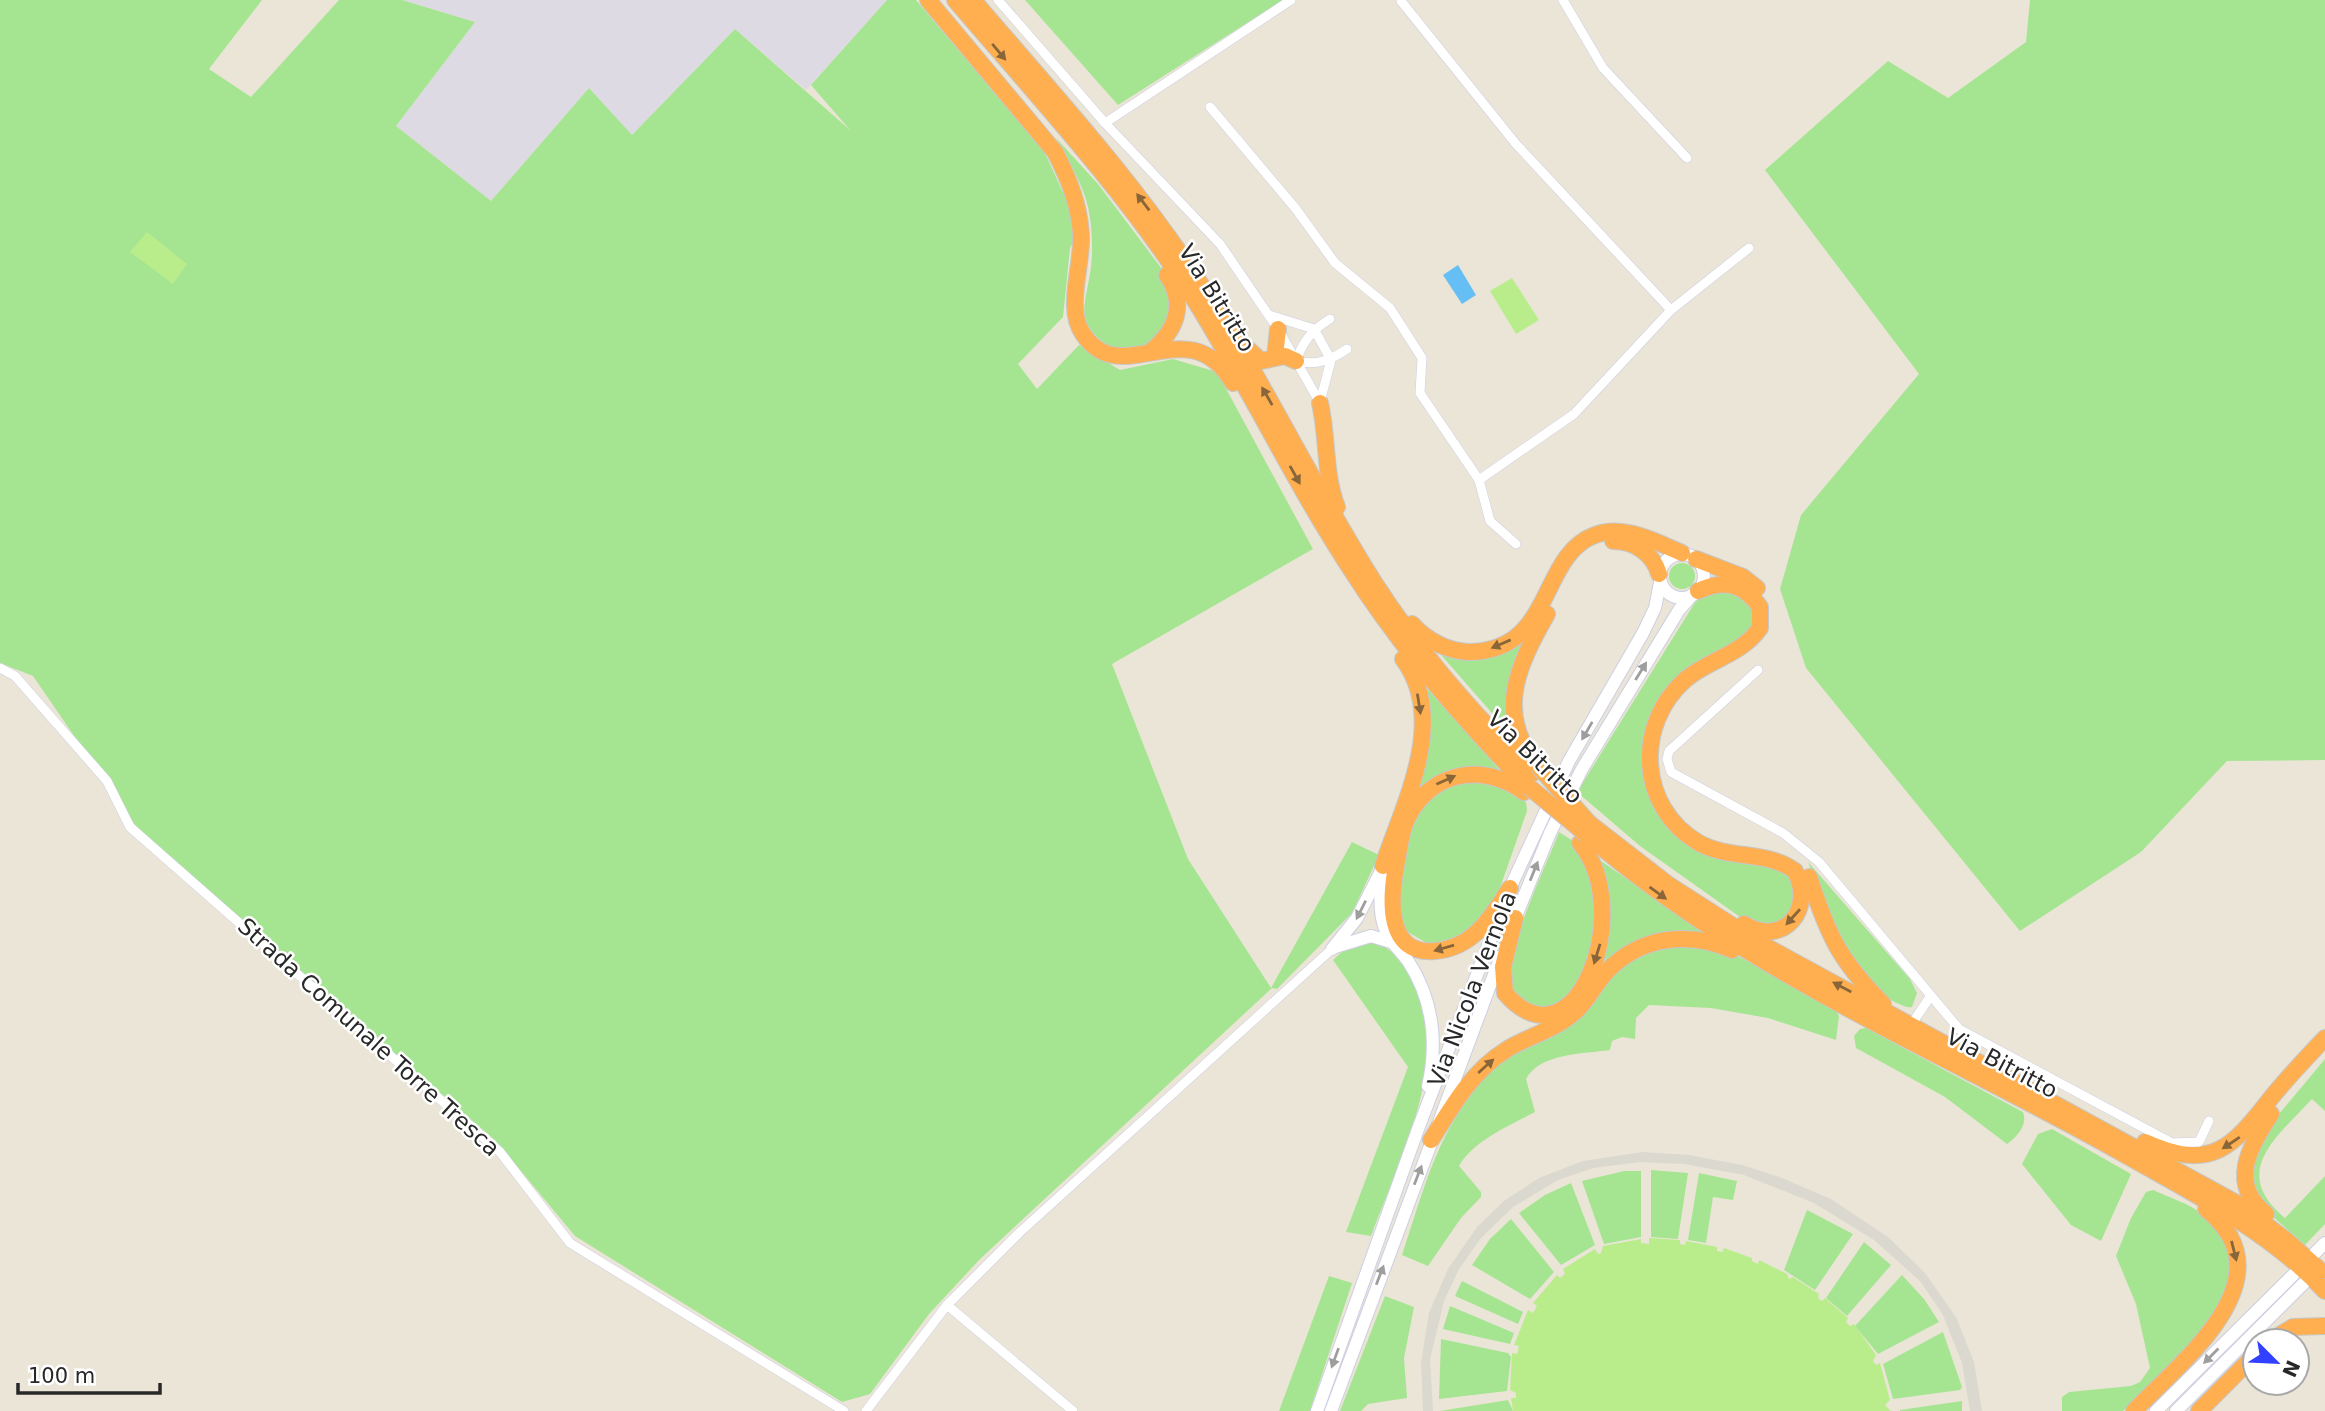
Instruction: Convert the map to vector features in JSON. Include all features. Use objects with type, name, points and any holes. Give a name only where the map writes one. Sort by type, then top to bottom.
[{"type":"highway","points":[[928,0],[1055,152],[1066,174],[1078,205],[1081,265],[1075,293],[1076,319],[1083,335],[1112,357],[1182,348],[1196,350],[1211,358],[1228,374],[1246,405],[1261,415]]},
{"type":"highway","name":"Via Bitritto","points":[[956,0],[1111,185],[1186,287],[1350,569],[1410,656],[1470,727],[1585,834],[1621,849],[1747,935],[2240,1205],[2309,1254],[2325,1275]]},
{"type":"highway","name":"Via Bitritto","points":[[973,0],[1132,187],[1226,326],[1375,583],[1442,675],[1558,813],[1662,897],[1792,976],[2175,1183],[2264,1238],[2325,1291]]},
{"type":"highway","points":[[1078,146],[1174,285],[1178,298],[1175,323],[1168,335],[1148,353]]},
{"type":"highway","points":[[1182,258],[1215,295],[1251,354],[1261,361],[1285,356],[1296,361]]},
{"type":"highway","points":[[1275,357],[1278,329]]},
{"type":"highway","points":[[1320,403],[1326,431],[1332,494],[1345,524],[1369,561],[1375,583],[1393,597],[1415,626],[1433,642],[1464,652],[1481,652],[1503,645],[1521,633],[1534,619],[1575,549],[1595,535],[1622,531],[1743,577],[1755,585],[1770,607],[1768,631],[1754,651],[1698,681],[1671,709],[1660,737],[1657,761],[1666,792],[1681,816],[1703,834],[1729,844],[1783,852],[1804,867],[1820,916],[1837,950],[1859,979],[1894,1015]]},
{"type":"highway","points":[[1320,517],[1323,540],[1348,583],[1408,666],[1421,708],[1422,741],[1419,758],[1383,866]]},
{"type":"highway","points":[[1510,888],[1481,932],[1443,951],[1428,952],[1410,947],[1400,937],[1393,920],[1392,892],[1406,823],[1428,791],[1441,781],[1464,774],[1485,773],[1533,783],[1517,725],[1514,687],[1527,649],[1575,565],[1596,544],[1619,541],[1643,550],[1656,562],[1660,578]]},
{"type":"highway","points":[[1621,849],[1668,875],[1749,927],[1762,931],[1786,926],[1802,906],[1801,883],[1795,871],[1773,859],[1725,853],[1700,843],[1676,825],[1658,797],[1651,779],[1648,762],[1650,741],[1662,706],[1689,677],[1741,649],[1760,628],[1760,607],[1741,587],[1727,583],[1713,584],[1695,593]]},
{"type":"highway","points":[[1515,918],[1503,968],[1505,993],[1527,1012],[1542,1015],[1556,1012],[1571,1003],[1585,984],[1600,946],[1604,923],[1599,881],[1585,834]]},
{"type":"highway","points":[[1431,1140],[1464,1088],[1485,1066],[1504,1051],[1544,1032],[1575,1012],[1609,968],[1648,943],[1675,938],[1718,944],[1792,976]]},
{"type":"highway","points":[[2038,1093],[2088,1111],[2169,1152],[2211,1153],[2227,1148],[2239,1138],[2295,1069],[2325,1038]]},
{"type":"highway","points":[[2309,1254],[2252,1201],[2243,1176],[2250,1147],[2260,1130],[2290,1090],[2325,1052]]},
{"type":"highway","points":[[2133,1411],[2205,1337],[2225,1312],[2236,1291],[2238,1268],[2229,1233],[2215,1216],[2175,1183]]},
{"type":"highway","points":[[2293,1327],[2325,1326]]},
{"type":"highway","points":[[2199,1411],[2241,1369]]},
{"type":"main road","points":[[1689,556],[1704,571],[1695,593],[1677,598],[1664,590],[1660,578],[1664,561],[1689,556]]},
{"type":"main road","name":"Via Nicola Vernola","points":[[1387,1237],[1418,1129],[1510,888],[1569,761],[1643,633],[1655,608],[1660,578]]},
{"type":"main road","name":"Via Nicola Vernola","points":[[1317,1411],[1387,1237],[1431,1140],[1515,918],[1550,834],[1582,769],[1679,610],[1695,593]]},
{"type":"main road","points":[[1383,866],[1382,922],[1391,942],[1409,963],[1418,981],[1434,1033],[1430,1077],[1418,1129]]},
{"type":"main road","points":[[1332,949],[1357,918],[1383,866]]},
{"type":"main road","points":[[1332,949],[1371,936],[1391,942]]},
{"type":"main road","points":[[2309,1254],[2325,1243]]},
{"type":"main road","points":[[2156,1411],[2294,1274]]},
{"type":"main road","points":[[2176,1411],[2304,1283]]},
{"type":"main road","name":"Via Nicola Vernola","points":[[1331,1411],[1360,1308]]},
{"type":"street","points":[[999,0],[1105,123],[1220,244],[1278,329],[1320,403]]},
{"type":"street","points":[[1105,123],[1290,0]]},
{"type":"street","points":[[1563,0],[1603,68],[1686,158]]},
{"type":"street","points":[[1401,1],[1516,144],[1671,310]]},
{"type":"street","points":[[1210,107],[1296,209],[1335,263],[1378,296],[1399,320],[1422,358],[1420,393],[1479,480],[1490,521],[1516,544]]},
{"type":"street","points":[[1479,480],[1574,414],[1671,310],[1749,248]]},
{"type":"street","points":[[1268,315],[1314,328],[1331,360],[1320,391],[1320,403]]},
{"type":"street","points":[[1296,361],[1301,346],[1314,328],[1330,320]]},
{"type":"street","points":[[1296,361],[1305,363],[1331,360],[1347,349]]},
{"type":"street","name":"Strada Comunale Torre Tresca","points":[[0,668],[15,676],[99,772],[131,827],[500,1152],[570,1243],[844,1411]]},
{"type":"street","points":[[1758,670],[1669,751],[1667,759],[1671,772],[1783,833],[1819,862],[1959,1029],[2172,1143],[2199,1142],[2209,1121]]},
{"type":"street","points":[[866,1411],[947,1306],[1028,1224],[1332,949]]},
{"type":"street","points":[[1911,1025],[1930,997]]},
{"type":"street","points":[[947,1306],[1073,1411]]},
{"type":"shaded area","points":[[402,0],[887,0],[806,90],[735,29],[632,135],[589,88],[491,201],[396,126],[475,22]]},
{"type":"shaded area","points":[[1643,1152],[1689,1155],[1742,1165],[1782,1178],[1831,1199],[1888,1237],[1925,1273],[1956,1317],[1974,1362],[1982,1411],[1970,1411],[1962,1363],[1943,1315],[1920,1281],[1874,1240],[1814,1203],[1744,1175],[1684,1164],[1640,1162],[1593,1168],[1558,1180],[1513,1207],[1481,1238],[1459,1269],[1444,1301],[1430,1359],[1433,1411],[1423,1411],[1421,1363],[1429,1313],[1448,1269],[1477,1227],[1504,1201],[1539,1178],[1583,1161]]},
{"type":"green space","points":[[0,0],[262,0],[209,69],[251,97],[339,0],[402,0],[475,22],[396,126],[491,201],[589,88],[632,135],[735,29],[850,130],[811,85],[887,0],[916,0],[1045,153],[1072,212],[1077,236],[1070,248],[1063,317],[1018,364],[1037,389],[1079,345],[1120,370],[1173,359],[1217,372],[1313,549],[1112,664],[1188,859],[1271,988],[1352,842],[1379,855],[1352,913],[1277,989],[1272,988],[980,1259],[929,1314],[870,1394],[842,1402],[575,1236],[495,1140],[147,842],[33,676],[0,663]]},
{"type":"green space","points":[[1025,0],[1283,0],[1118,105]]},
{"type":"green space","points":[[2030,0],[2325,0],[2325,760],[2227,761],[2141,852],[2020,931],[1806,668],[1780,589],[1801,515],[1919,374],[1765,170],[1888,61],[1948,98],[2026,42]]},
{"type":"green space","points":[[1056,138],[1098,184],[1174,285],[1178,298],[1158,345],[1115,351],[1092,332],[1087,323],[1085,305],[1092,252],[1089,214],[1078,180]]},
{"type":"green space","points":[[147,232],[187,264],[173,284],[130,252]]},
{"type":"green space","points":[[1512,278],[1539,320],[1516,334],[1490,291]]},
{"type":"green space","points":[[1682,563],[1691,567],[1695,576],[1691,585],[1682,589],[1673,585],[1669,576],[1673,567]]},
{"type":"green space","points":[[1728,589],[1753,606],[1753,632],[1685,674],[1645,753],[1679,834],[1780,865],[1799,889],[1786,922],[1756,926],[1640,846],[1577,792],[1694,604],[1700,597]]},
{"type":"green space","points":[[1527,634],[1519,744],[1442,656],[1445,652]]},
{"type":"green space","points":[[1423,684],[1504,775],[1483,770],[1418,793]]},
{"type":"green space","points":[[1490,781],[1526,802],[1527,811],[1494,905],[1477,926],[1439,947],[1432,946],[1406,931],[1397,907],[1402,858],[1418,810],[1442,784]]},
{"type":"green space","points":[[1559,832],[1584,848],[1600,937],[1568,1005],[1536,1010],[1516,995],[1511,988],[1509,975],[1518,936]]},
{"type":"green space","points":[[1597,858],[1706,935],[1604,964],[1608,911]]},
{"type":"green space","points":[[1808,862],[1910,979],[1917,993],[1912,1007],[1890,999],[1872,987],[1854,969],[1835,932]]},
{"type":"green space","points":[[1371,941],[1392,952],[1407,971],[1422,1000],[1428,1032],[1426,1067],[1419,1102],[1371,1236],[1346,1232],[1408,1067],[1333,960],[1346,948]]},
{"type":"green space","points":[[1654,942],[1727,951],[1832,1003],[1839,1016],[1836,1040],[1768,1018],[1711,1008],[1649,1005],[1636,1018],[1635,1039],[1622,1037],[1612,1041],[1610,1050],[1563,1056],[1533,1070],[1526,1079],[1535,1112],[1483,1141],[1459,1166],[1481,1192],[1481,1197],[1461,1218],[1428,1266],[1402,1255],[1436,1156],[1466,1102],[1465,1096],[1511,1054]]},
{"type":"green space","points":[[1866,1028],[2023,1112],[2021,1130],[2007,1144],[1945,1097],[1856,1048],[1854,1036],[1860,1029]]},
{"type":"green space","points":[[2325,1059],[2325,1111],[2312,1099],[2273,1141],[2260,1170],[2261,1185],[2269,1201],[2285,1218],[2325,1176],[2325,1224],[2305,1245],[2263,1208],[2248,1178],[2264,1132]]},
{"type":"green space","points":[[2052,1129],[2131,1174],[2101,1241],[2071,1225],[2022,1164],[2038,1134]]},
{"type":"green space","points":[[1651,1170],[1688,1173],[1678,1239],[1651,1237]]},
{"type":"green space","points":[[1624,1171],[1641,1171],[1641,1237],[1604,1244],[1582,1181]]},
{"type":"green space","points":[[1699,1173],[1737,1181],[1733,1200],[1713,1197],[1706,1243],[1688,1240]]},
{"type":"green space","points":[[1571,1183],[1595,1245],[1561,1265],[1519,1213],[1545,1195]]},
{"type":"green space","points":[[2153,1190],[2196,1209],[2223,1238],[2230,1264],[2225,1292],[2211,1320],[2191,1347],[2123,1411],[2062,1411],[2062,1397],[2069,1392],[2131,1386],[2140,1382],[2150,1368],[2136,1304],[2116,1256],[2131,1218],[2146,1192]]},
{"type":"green space","points":[[1807,1210],[1853,1234],[1815,1290],[1784,1270]]},
{"type":"green space","points":[[1511,1219],[1554,1272],[1530,1299],[1472,1265],[1490,1239]]},
{"type":"green space","points":[[1649,1238],[1680,1240],[1680,1244],[1685,1245],[1686,1241],[1717,1247],[1717,1251],[1722,1252],[1724,1248],[1752,1258],[1752,1261],[1758,1264],[1759,1260],[1787,1274],[1789,1279],[1793,1277],[1819,1294],[1818,1298],[1822,1301],[1825,1298],[1848,1318],[1846,1322],[1850,1326],[1854,1324],[1876,1355],[1873,1361],[1876,1365],[1880,1363],[1890,1400],[1885,1405],[1891,1411],[1513,1411],[1511,1398],[1516,1398],[1516,1393],[1510,1390],[1512,1353],[1517,1354],[1519,1346],[1514,1345],[1528,1310],[1533,1313],[1537,1306],[1533,1303],[1557,1275],[1560,1278],[1565,1274],[1563,1269],[1595,1249],[1598,1254],[1603,1246],[1641,1239],[1641,1243],[1649,1244]]},
{"type":"green space","points":[[1864,1242],[1891,1265],[1847,1316],[1826,1298]]},
{"type":"green space","points":[[1902,1275],[1924,1299],[1939,1322],[1878,1354],[1855,1326]]},
{"type":"green space","points":[[1329,1276],[1352,1283],[1310,1411],[1279,1411]]},
{"type":"green space","points":[[1462,1281],[1523,1312],[1518,1324],[1455,1296]]},
{"type":"green space","points":[[1385,1296],[1414,1307],[1404,1358],[1407,1398],[1368,1404],[1361,1411],[1340,1411]]},
{"type":"green space","points":[[1450,1306],[1514,1333],[1510,1344],[1443,1329]]},
{"type":"green space","points":[[1943,1332],[1962,1387],[1960,1390],[1893,1399],[1883,1364]]},
{"type":"green space","points":[[1441,1339],[1508,1353],[1511,1357],[1507,1391],[1439,1399]]},
{"type":"green space","points":[[1508,1400],[1513,1411],[1440,1411]]},
{"type":"green space","points":[[1962,1401],[1962,1411],[1900,1411],[1900,1410]]},
{"type":"water","points":[[1458,265],[1476,295],[1462,304],[1443,275]]}]
